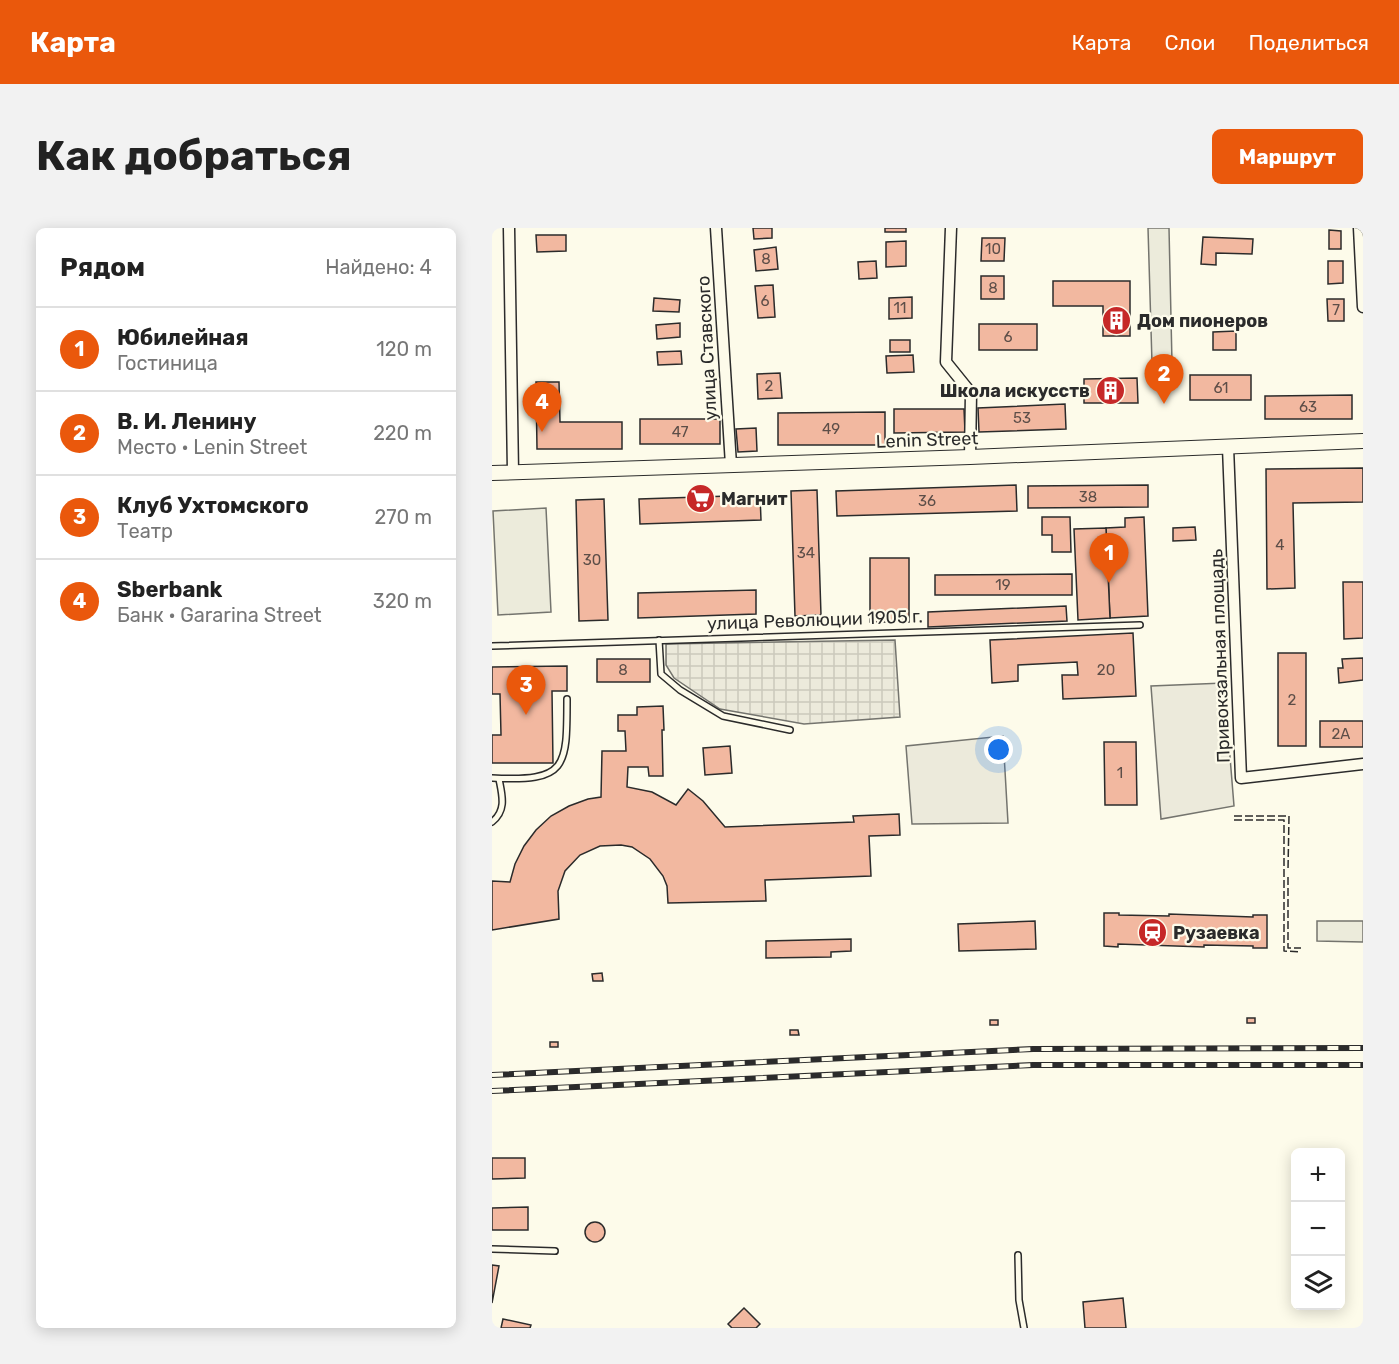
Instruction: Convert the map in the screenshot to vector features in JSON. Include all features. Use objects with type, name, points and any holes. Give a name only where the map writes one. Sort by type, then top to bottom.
[{"type":"street","points":[[509,228],[513,472]]},
{"type":"street","name":"улица Ставского","points":[[717,228],[731,465]]},
{"type":"street","points":[[951,228],[946,362],[971,393],[970,457]]},
{"type":"street","points":[[1359,228],[1363,307]]},
{"type":"street","name":"Lenin Street","points":[[492,473],[1363,441]]},
{"type":"street","name":"Привокзальная площадь","points":[[1228,447],[1241,778],[1363,764]]},
{"type":"lane","name":"улица Революции 1905 г.","points":[[492,646],[1140,625]]},
{"type":"lane","points":[[659,640],[661,674],[680,690],[723,717],[790,730]]},
{"type":"lane","points":[[492,822],[498,817],[504,802],[495,778],[523,780],[547,776],[563,761],[567,739],[567,699]]},
{"type":"lane","points":[[492,1249],[555,1251]]},
{"type":"lane","points":[[1018,1255],[1019,1300],[1024,1328]]},
{"type":"shaded area","points":[[1148,228],[1169,228],[1172,363],[1152,363]]},
{"type":"shaded area","points":[[546,508],[551,612],[498,615],[493,511]]},
{"type":"shaded area","points":[[895,640],[900,717],[804,724],[720,709],[674,678],[666,665],[666,644]]},
{"type":"shaded area","points":[[1224,683],[1234,806],[1161,819],[1151,686]]},
{"type":"shaded area","points":[[1003,736],[1008,823],[912,824],[906,746]]},
{"type":"shaded area","points":[[1317,921],[1363,921],[1363,942],[1317,941]]},
{"type":"building","points":[[753,228],[772,228],[772,238],[754,239]]},
{"type":"building","points":[[885,228],[906,228],[906,232],[885,232]]},
{"type":"building","points":[[1329,230],[1341,231],[1341,249],[1329,249]]},
{"type":"building","points":[[536,235],[566,235],[566,251],[537,252]]},
{"type":"building","points":[[1203,237],[1253,239],[1252,254],[1216,253],[1216,265],[1201,264]]},
{"type":"building","points":[[982,238],[1005,238],[1004,261],[981,261]]},
{"type":"building","points":[[906,241],[906,266],[886,267],[886,242]]},
{"type":"building","points":[[776,247],[778,269],[756,271],[754,250]]},
{"type":"building","points":[[876,261],[877,278],[859,279],[858,262]]},
{"type":"building","points":[[1328,261],[1343,261],[1343,283],[1328,284]]},
{"type":"building","points":[[981,276],[1004,276],[1004,299],[981,299]]},
{"type":"building","name":"Дом пионеров","points":[[1053,281],[1130,281],[1130,336],[1103,336],[1103,306],[1053,306]]},
{"type":"building","points":[[773,285],[775,317],[758,318],[755,286]]},
{"type":"building","points":[[912,297],[912,318],[889,319],[889,298]]},
{"type":"building","points":[[654,298],[680,300],[679,312],[653,311]]},
{"type":"building","points":[[1327,299],[1344,299],[1344,321],[1328,321]]},
{"type":"building","points":[[680,323],[680,337],[657,339],[656,325]]},
{"type":"building","points":[[979,324],[1037,324],[1037,350],[979,350]]},
{"type":"building","points":[[1236,331],[1236,350],[1213,350],[1213,332]]},
{"type":"building","points":[[890,340],[910,340],[910,352],[890,352]]},
{"type":"building","points":[[681,351],[682,364],[658,365],[657,352]]},
{"type":"building","points":[[913,355],[914,372],[887,373],[886,356]]},
{"type":"building","points":[[780,373],[782,398],[758,399],[757,374]]},
{"type":"building","points":[[1190,375],[1251,375],[1251,400],[1190,400]]},
{"type":"building","name":"Школа искусств","points":[[1137,378],[1138,403],[1084,403],[1084,379]]},
{"type":"building","points":[[536,382],[559,382],[560,422],[622,422],[622,449],[537,449]]},
{"type":"building","points":[[1352,395],[1352,419],[1265,419],[1265,396]]},
{"type":"building","points":[[1065,404],[1066,429],[979,432],[978,408]]},
{"type":"building","points":[[894,409],[964,409],[965,432],[894,433]]},
{"type":"building","points":[[885,412],[885,445],[778,445],[778,413]]},
{"type":"building","points":[[640,419],[720,419],[720,444],[640,444]]},
{"type":"building","points":[[756,428],[757,451],[738,452],[736,429]]},
{"type":"building","points":[[1363,468],[1363,502],[1293,503],[1295,588],[1267,589],[1266,469]]},
{"type":"building","points":[[1016,485],[1017,511],[837,516],[836,491]]},
{"type":"building","points":[[1148,485],[1148,507],[1028,508],[1028,486]]},
{"type":"building","points":[[817,490],[821,615],[795,616],[791,491]]},
{"type":"building","points":[[760,495],[761,520],[640,524],[639,499]]},
{"type":"building","points":[[604,499],[608,620],[579,621],[576,500]]},
{"type":"building","points":[[1042,517],[1070,517],[1071,552],[1052,552],[1052,535],[1042,535]]},
{"type":"building","points":[[1144,517],[1148,616],[1110,618],[1106,528],[1125,527],[1125,518]]},
{"type":"building","points":[[1195,527],[1196,540],[1173,541],[1173,528]]},
{"type":"building","points":[[1106,528],[1110,618],[1078,620],[1074,529]]},
{"type":"building","points":[[870,558],[909,558],[909,622],[870,622]]},
{"type":"building","points":[[1072,574],[1072,595],[935,595],[935,575]]},
{"type":"building","points":[[1343,582],[1363,582],[1363,638],[1344,639]]},
{"type":"building","points":[[756,590],[756,614],[638,618],[638,593]]},
{"type":"building","points":[[1066,606],[1067,621],[928,627],[928,612]]},
{"type":"building","points":[[1133,633],[1136,696],[1063,699],[1062,675],[1078,675],[1077,662],[1018,665],[1018,681],[992,683],[990,640]]},
{"type":"building","points":[[1278,653],[1306,653],[1306,746],[1278,746]]},
{"type":"building","points":[[1363,658],[1363,680],[1339,683],[1338,668],[1343,668],[1342,659]]},
{"type":"building","points":[[597,659],[650,659],[650,682],[597,682]]},
{"type":"building","points":[[567,666],[567,691],[552,691],[553,763],[492,763],[492,735],[501,735],[500,694],[492,694],[492,667]]},
{"type":"building","points":[[663,706],[663,776],[649,776],[648,767],[628,767],[627,787],[652,792],[676,805],[688,789],[703,801],[725,827],[854,822],[853,816],[899,814],[900,835],[869,836],[871,876],[765,880],[766,901],[668,903],[667,886],[663,876],[650,859],[632,847],[600,846],[580,855],[565,871],[558,891],[559,919],[492,930],[492,881],[510,882],[515,864],[524,846],[551,816],[569,806],[601,797],[602,751],[626,751],[625,731],[618,731],[618,715],[637,715],[637,707]]},
{"type":"building","points":[[1320,721],[1363,721],[1363,747],[1320,747]]},
{"type":"building","points":[[1104,742],[1136,742],[1137,805],[1105,805]]},
{"type":"building","points":[[730,746],[732,773],[705,775],[703,748]]},
{"type":"building","name":"Рузаевка","points":[[1104,913],[1169,916],[1169,914],[1253,917],[1253,915],[1267,915],[1267,948],[1204,945],[1204,947],[1118,944],[1118,947],[1104,946]]},
{"type":"building","points":[[1035,921],[1036,949],[959,951],[958,924]]},
{"type":"building","points":[[851,939],[851,951],[831,952],[831,957],[766,958],[766,941]]},
{"type":"building","points":[[602,973],[603,981],[593,981],[592,974]]},
{"type":"building","points":[[1247,1018],[1255,1018],[1255,1023],[1247,1023]]},
{"type":"building","points":[[990,1020],[998,1020],[998,1025],[990,1025]]},
{"type":"building","points":[[790,1030],[798,1030],[799,1035],[790,1035]]},
{"type":"building","points":[[550,1042],[558,1042],[558,1047],[550,1047]]},
{"type":"building","points":[[492,1158],[525,1158],[525,1178],[492,1179]]},
{"type":"building","points":[[528,1207],[528,1230],[492,1230],[492,1208]]},
{"type":"building","points":[[591,1222],[599,1222],[605,1228],[605,1236],[599,1242],[591,1242],[585,1236],[585,1228]]},
{"type":"building","points":[[492,1265],[499,1266],[492,1303]]},
{"type":"building","points":[[1123,1298],[1126,1328],[1085,1328],[1083,1302]]},
{"type":"building","points":[[744,1308],[760,1324],[756,1328],[732,1328],[728,1324]]},
{"type":"building","points":[[503,1319],[531,1325],[530,1328],[501,1328]]},
{"type":"railway","points":[[492,1075],[1033,1049],[1363,1048]]},
{"type":"railway","points":[[492,1091],[1033,1065],[1363,1065]]},
{"type":"fence","points":[[1234,816],[1289,816],[1288,870]]},
{"type":"fence","points":[[1234,820],[1284,820],[1284,951],[1301,952]]},
{"type":"fence","points":[[1288,877],[1288,948],[1301,948]]},
{"type":"place","name":"Дом пионеров","points":[[1116,321]]},
{"type":"place","name":"Школа искусств","points":[[1111,391]]},
{"type":"place","name":"В. И. Ленину","points":[[1164,404]]},
{"type":"place","name":"Sberbank","points":[[542,432]]},
{"type":"place","name":"Магнит","points":[[700,499]]},
{"type":"place","name":"Юбилейная","points":[[1109,583]]},
{"type":"place","name":"Клуб Ухтомского","points":[[526,715]]},
{"type":"place","name":"Рузаевка","points":[[1152,933]]}]
